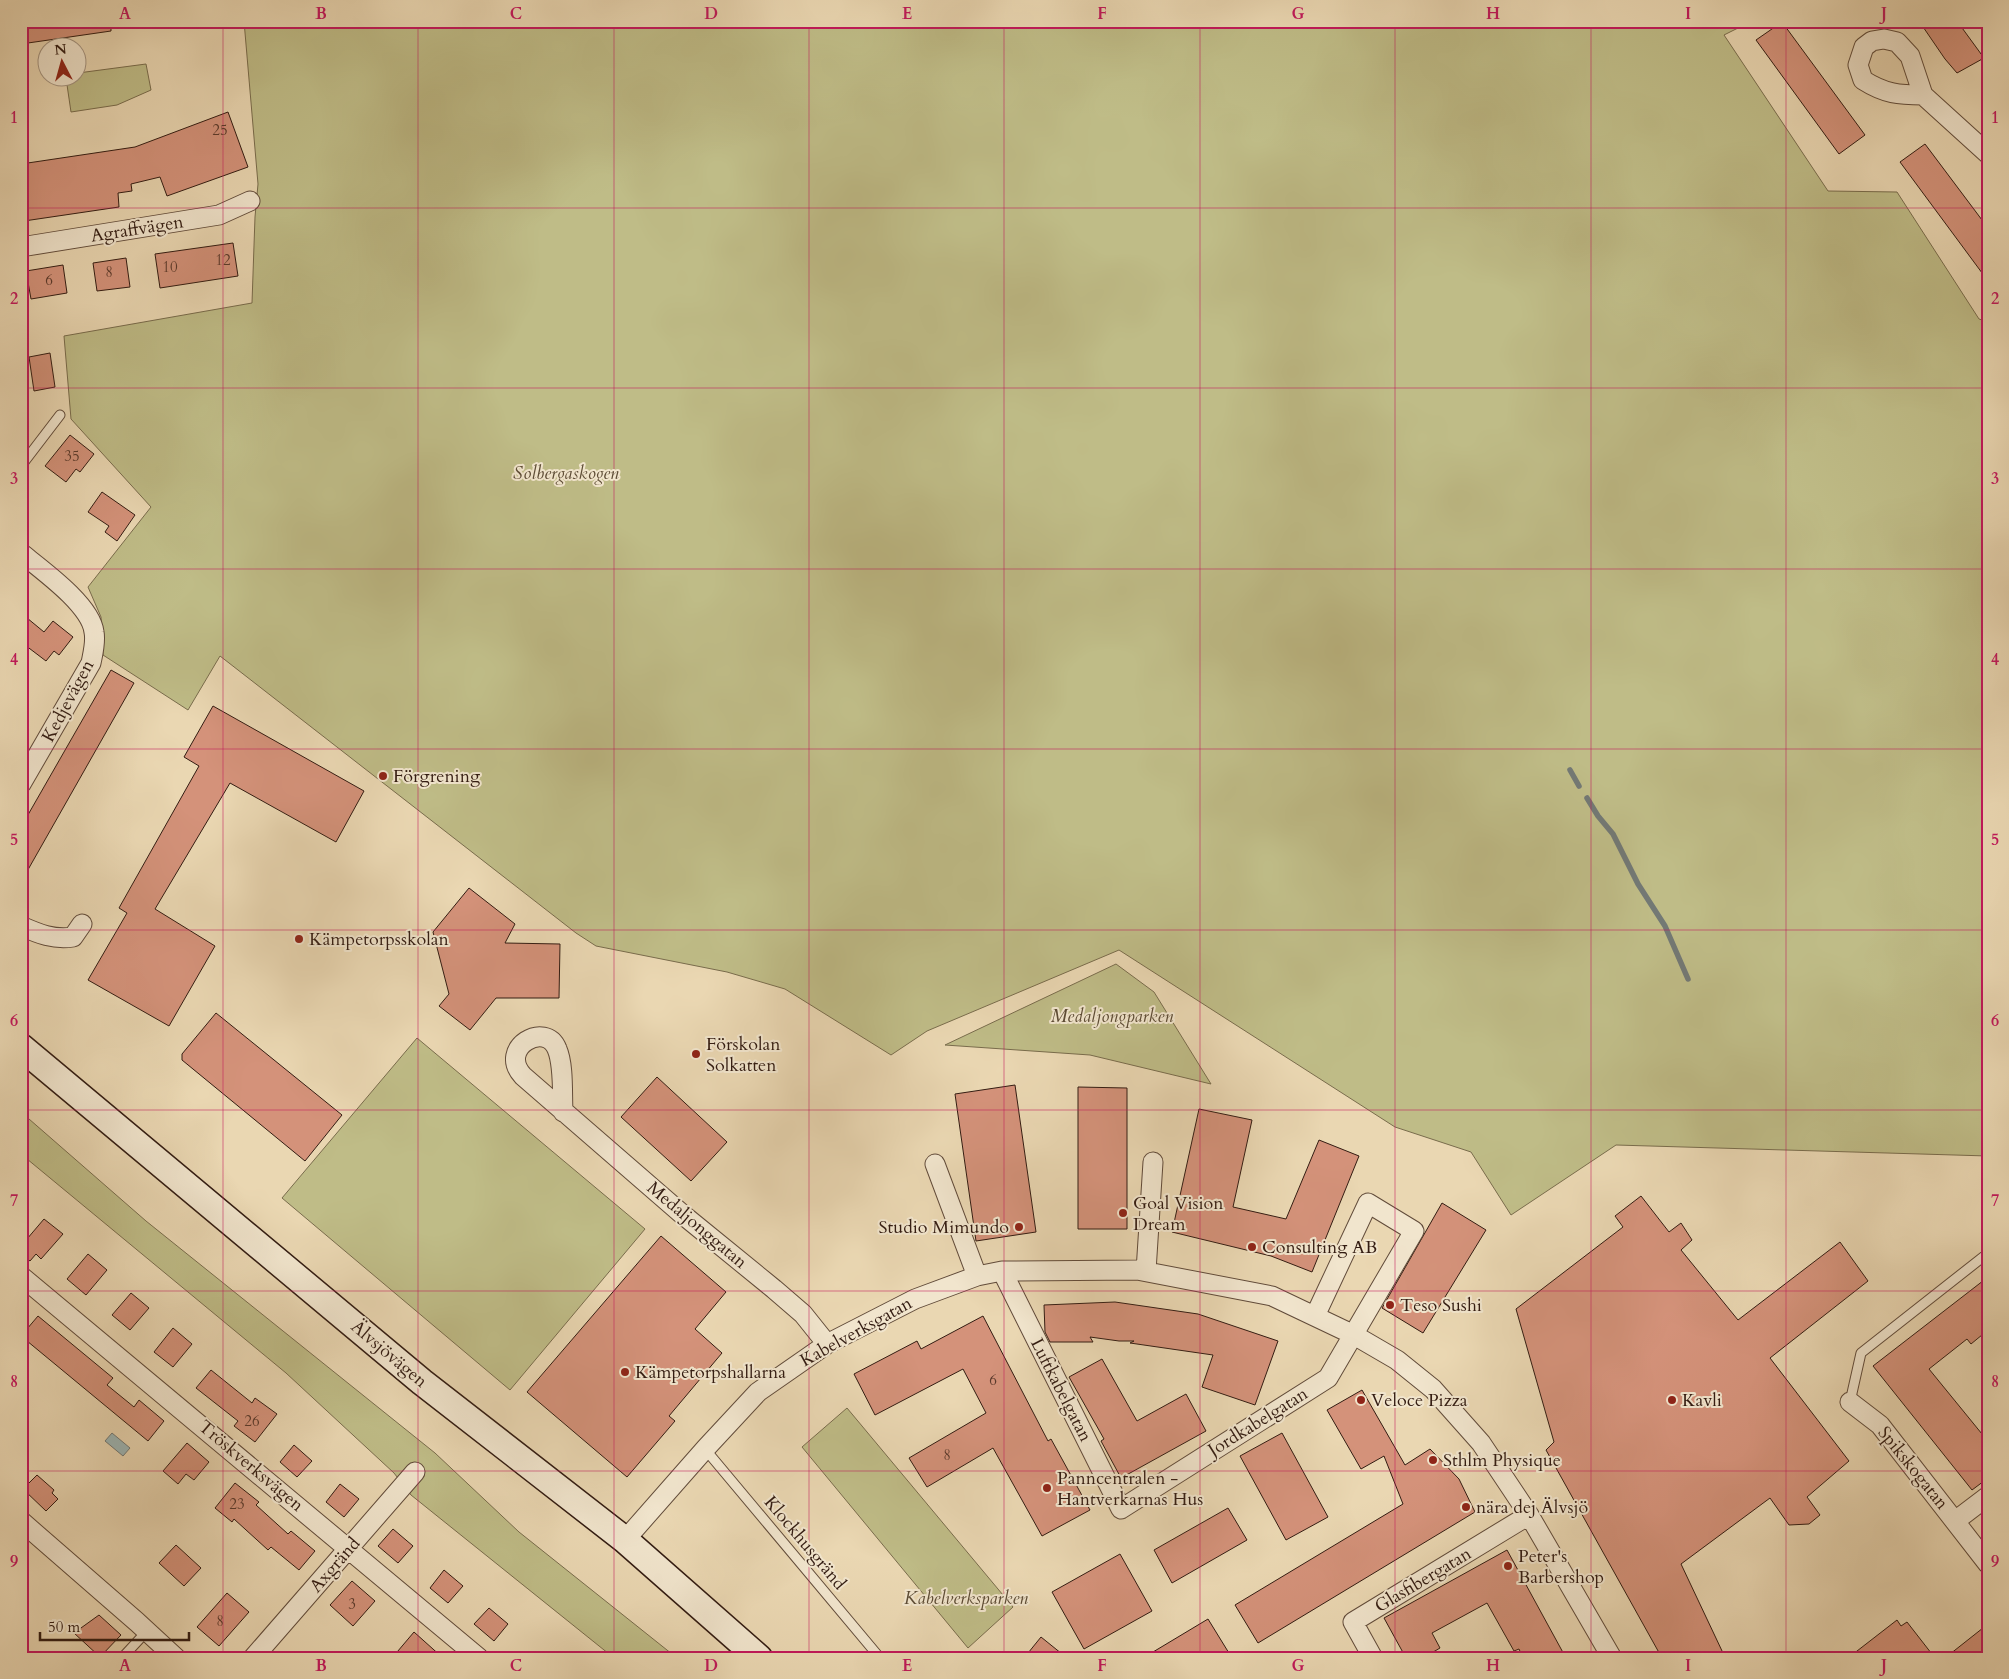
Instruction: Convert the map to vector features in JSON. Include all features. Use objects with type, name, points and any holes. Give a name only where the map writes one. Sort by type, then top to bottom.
[{"type":"main road","name":"Älvsjövägen","points":[[21,1046],[422,1382],[624,1540],[759,1658]]},
{"type":"street","points":[[1923,96],[1988,154]]},
{"type":"street","name":"Agraffvägen","points":[[21,247],[218,215],[250,201]]},
{"type":"street","name":"Kedjevägen","points":[[21,553],[77,601],[90,616],[94,631],[92,663],[21,784]]},
{"type":"street","points":[[21,926],[38,934],[58,939],[73,937],[82,924]]},
{"type":"street","name":"Medaljonggatan","points":[[563,1112],[803,1314],[827,1344]]},
{"type":"street","points":[[1146,1271],[1154,1162]]},
{"type":"street","points":[[935,1164],[977,1276]]},
{"type":"street","points":[[1315,1316],[1368,1203],[1414,1230],[1354,1335]]},
{"type":"street","name":"Kabelverksgatan","points":[[624,1540],[758,1392],[827,1344],[915,1299],[977,1276],[1002,1271],[1146,1271],[1272,1296],[1354,1335],[1397,1360],[1433,1389],[1481,1444],[1529,1516],[1612,1658]]},
{"type":"street","name":"Luftkabelgatan","points":[[1002,1271],[1121,1509]]},
{"type":"street","name":"Tröskverksvägen","points":[[21,1276],[350,1548],[479,1658]]},
{"type":"street","name":"Jordkabelgatan","points":[[1121,1509],[1328,1378],[1354,1335]]},
{"type":"street","name":"Spikskogatan","points":[[1850,1402],[1880,1425],[1988,1564]]},
{"type":"street","name":"Axgränd","points":[[253,1658],[415,1472]]},
{"type":"street","points":[[1955,1521],[1988,1496]]},
{"type":"street","name":"Glasfibergatan","points":[[1373,1658],[1352,1622],[1529,1516]]},
{"type":"street","points":[[21,1521],[176,1658]]},
{"type":"lane","points":[[21,466],[60,415]]},
{"type":"lane","name":"Spikskogatan","points":[[1850,1402],[1861,1353],[1983,1257],[1988,1256]]},
{"type":"lane","name":"Klockhusgränd","points":[[705,1449],[880,1658]]},
{"type":"lane","points":[[122,1658],[147,1631]]},
{"type":"green space","name":"Solbergaskogen","points":[[244,21],[1752,21],[1724,35],[1828,191],[1897,192],[1979,319],[1988,322],[1988,1156],[1616,1145],[1511,1215],[1471,1152],[1395,1127],[1119,950],[927,1031],[891,1055],[785,989],[727,972],[596,946],[576,933],[220,656],[188,710],[103,655],[101,617],[88,587],[151,507],[71,419],[64,336],[252,303],[258,184]]},
{"type":"green space","points":[[146,64],[151,90],[117,105],[71,112],[67,88],[88,88],[88,72]]},
{"type":"green space","name":"Medaljongparken","points":[[1116,964],[1154,992],[1211,1084],[1090,1055],[945,1045]]},
{"type":"green space","points":[[417,1038],[645,1229],[510,1390],[282,1198]]},
{"type":"green space","points":[[21,1112],[146,1221],[435,1453],[519,1532],[677,1658],[614,1658],[411,1495],[394,1473],[286,1373],[21,1154]]},
{"type":"green space","name":"Kabelverksparken","points":[[847,1408],[1013,1607],[968,1648],[802,1447]]},
{"type":"water","points":[[112,1433],[130,1448],[123,1456],[105,1441]]},
{"type":"building","points":[[21,21],[111,21],[111,31],[63,38],[38,38],[38,42],[21,44]]},
{"type":"building","points":[[1919,21],[1957,21],[1984,58],[1957,73]]},
{"type":"building","points":[[1782,22],[1865,135],[1839,154],[1756,40]]},
{"type":"building","points":[[228,112],[248,167],[167,196],[160,177],[131,184],[132,191],[118,193],[119,207],[24,221],[21,203],[21,164],[135,147]]},
{"type":"building","points":[[1925,144],[1988,228],[1988,281],[1900,162]]},
{"type":"building","points":[[233,243],[238,276],[160,288],[155,254]]},
{"type":"building","points":[[126,258],[130,287],[97,291],[93,263]]},
{"type":"building","points":[[63,265],[67,293],[31,299],[26,271]]},
{"type":"building","points":[[50,353],[55,387],[34,391],[29,357]]},
{"type":"building","points":[[70,435],[94,454],[80,472],[76,469],[66,482],[45,466]]},
{"type":"building","points":[[102,492],[135,515],[117,541],[105,532],[109,526],[88,512]]},
{"type":"building","points":[[21,613],[44,632],[53,621],[73,637],[59,655],[54,651],[46,661],[21,642]]},
{"type":"building","points":[[111,670],[134,683],[21,882],[21,827]]},
{"type":"building","points":[[213,706],[364,791],[336,842],[230,783],[155,909],[215,946],[169,1026],[88,980],[127,913],[119,908],[199,766],[184,757]]},
{"type":"building","points":[[469,888],[515,924],[505,943],[560,944],[559,998],[496,998],[470,1030],[439,1006],[449,994],[433,932]]},
{"type":"building","points":[[216,1013],[342,1115],[305,1161],[182,1060],[182,1054]]},
{"type":"building","points":[[657,1077],[727,1142],[691,1181],[621,1117]]},
{"type":"building","points":[[1015,1085],[1036,1232],[976,1241],[955,1094]]},
{"type":"building","points":[[1078,1087],[1127,1088],[1127,1229],[1078,1229]]},
{"type":"building","points":[[1199,1109],[1252,1120],[1233,1207],[1286,1219],[1319,1140],[1359,1156],[1312,1272],[1271,1256],[1172,1232]]},
{"type":"building","name":"Kavli","points":[[1641,1196],[1669,1232],[1681,1223],[1692,1240],[1681,1250],[1738,1320],[1840,1242],[1868,1281],[1770,1358],[1849,1461],[1807,1497],[1820,1515],[1809,1524],[1789,1525],[1770,1498],[1681,1564],[1723,1653],[1715,1658],[1662,1658],[1546,1450],[1554,1442],[1516,1309],[1623,1227],[1615,1216]]},
{"type":"building","points":[[1442,1203],[1486,1230],[1423,1333],[1382,1308]]},
{"type":"building","points":[[44,1219],[63,1234],[41,1259],[36,1254],[30,1261],[21,1254],[21,1246]]},
{"type":"building","name":"Kämpetorpshallarna","points":[[661,1236],[726,1292],[695,1329],[722,1353],[669,1416],[675,1421],[627,1477],[527,1392]]},
{"type":"building","points":[[88,1254],[107,1270],[86,1295],[67,1279]]},
{"type":"building","points":[[1988,1277],[1988,1330],[1971,1344],[1967,1339],[1929,1369],[1982,1434],[1988,1430],[1988,1478],[1972,1490],[1873,1366]]},
{"type":"building","points":[[131,1293],[149,1308],[130,1330],[112,1315]]},
{"type":"building","points":[[1115,1302],[1198,1314],[1278,1341],[1255,1405],[1202,1387],[1213,1355],[1130,1343],[1134,1341],[1090,1337],[1093,1342],[1050,1342],[1045,1332],[1044,1305]]},
{"type":"building","points":[[38,1316],[113,1378],[107,1385],[134,1407],[139,1400],[164,1421],[148,1441],[21,1336]]},
{"type":"building","points":[[983,1316],[1048,1441],[1051,1439],[1090,1510],[1042,1536],[993,1448],[927,1487],[909,1458],[986,1413],[963,1369],[875,1415],[854,1374],[917,1341],[921,1349]]},
{"type":"building","points":[[173,1328],[192,1344],[173,1367],[154,1352]]},
{"type":"building","points":[[1102,1359],[1137,1421],[1186,1394],[1206,1431],[1121,1478],[1101,1441],[1104,1439],[1069,1377]]},
{"type":"building","points":[[211,1370],[252,1403],[255,1398],[277,1414],[255,1442],[234,1426],[238,1421],[196,1388]]},
{"type":"building","points":[[1362,1390],[1405,1465],[1430,1449],[1459,1479],[1475,1512],[1258,1643],[1235,1605],[1403,1504],[1384,1456],[1361,1469],[1327,1410]]},
{"type":"building","points":[[1282,1433],[1328,1517],[1286,1540],[1240,1456]]},
{"type":"building","points":[[187,1443],[209,1462],[194,1480],[186,1474],[178,1484],[163,1471]]},
{"type":"building","points":[[294,1445],[312,1461],[297,1477],[280,1462]]},
{"type":"building","points":[[37,1475],[54,1490],[52,1493],[58,1499],[46,1511],[23,1489]]},
{"type":"building","points":[[235,1483],[259,1502],[256,1505],[288,1534],[291,1531],[315,1551],[299,1570],[271,1547],[268,1550],[234,1519],[232,1522],[215,1508]]},
{"type":"building","points":[[340,1484],[359,1499],[344,1517],[326,1502]]},
{"type":"building","points":[[1228,1508],[1247,1540],[1172,1583],[1154,1550]]},
{"type":"building","points":[[393,1529],[413,1546],[398,1563],[378,1546]]},
{"type":"building","points":[[176,1545],[201,1568],[184,1586],[159,1563]]},
{"type":"building","points":[[1507,1550],[1566,1658],[1523,1658],[1519,1649],[1514,1651],[1487,1603],[1432,1633],[1440,1648],[1423,1658],[1406,1658],[1384,1618]]},
{"type":"building","points":[[1120,1554],[1152,1611],[1084,1649],[1052,1592]]},
{"type":"building","points":[[444,1570],[463,1586],[448,1603],[430,1588]]},
{"type":"building","points":[[352,1581],[375,1601],[353,1626],[330,1605]]},
{"type":"building","points":[[227,1593],[249,1612],[219,1646],[197,1627]]},
{"type":"building","points":[[489,1608],[508,1624],[494,1641],[474,1624]]},
{"type":"building","points":[[99,1615],[121,1635],[100,1657],[74,1633]]},
{"type":"building","points":[[1208,1619],[1232,1658],[1143,1658]]},
{"type":"building","points":[[1897,1620],[1901,1626],[1907,1622],[1935,1658],[1848,1658]]},
{"type":"building","points":[[1988,1624],[1988,1658],[1945,1658]]},
{"type":"building","points":[[414,1632],[443,1658],[392,1658]]},
{"type":"building","points":[[1041,1637],[1067,1658],[1024,1658]]},
{"type":"waterway","points":[[1570,770],[1579,786]]},
{"type":"waterway","points":[[1587,798],[1598,816],[1613,834],[1638,884],[1665,926],[1688,979]]},
{"type":"place","name":"Förgrening","points":[[383,776]]},
{"type":"place","name":"Kämpetorpsskolan","points":[[299,939]]},
{"type":"place","name":"Förskolan Solkatten","points":[[696,1054]]},
{"type":"place","name":"Goal Vision Dream","points":[[1123,1213]]},
{"type":"place","name":"Studio Mimundo","points":[[1019,1227]]},
{"type":"place","name":"Consulting AB","points":[[1252,1247]]},
{"type":"place","name":"Teso Sushi","points":[[1390,1305]]},
{"type":"place","name":"Kämpetorpshallarna","points":[[625,1372]]},
{"type":"place","name":"Veloce Pizza","points":[[1361,1400]]},
{"type":"place","name":"Kavli","points":[[1672,1400]]},
{"type":"place","name":"Sthlm Physique","points":[[1433,1460]]},
{"type":"place","name":"Panncentralen - Hantverkarnas Hus","points":[[1047,1488]]},
{"type":"place","name":"nära dej Älvsjö","points":[[1466,1507]]},
{"type":"place","name":"Peter's Barbershop","points":[[1508,1566]]}]
